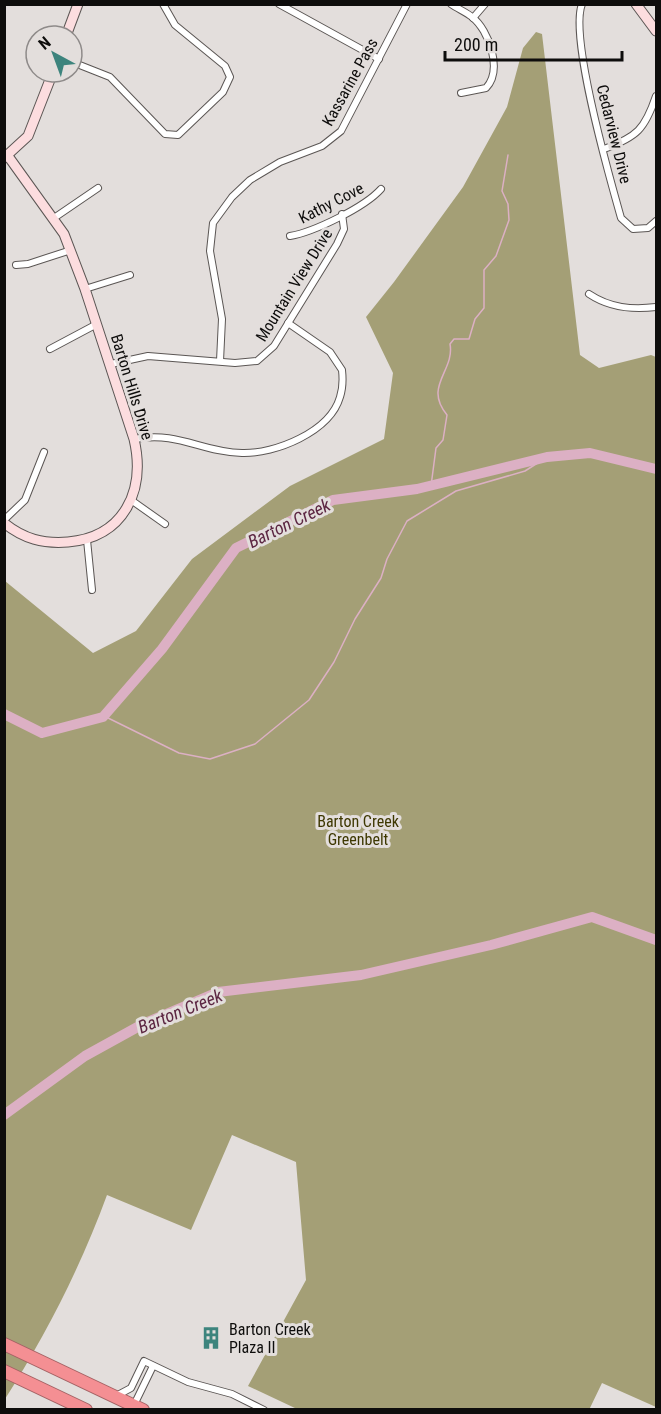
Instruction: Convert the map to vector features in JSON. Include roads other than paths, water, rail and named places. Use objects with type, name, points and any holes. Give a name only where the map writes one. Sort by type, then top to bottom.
[{"type":"highway","points":[[4,1344],[137,1408]]},
{"type":"highway","points":[[4,1371],[86,1410]]},
{"type":"street","points":[[70,24],[78,4]]},
{"type":"street","points":[[84,67],[110,77],[165,134],[178,135],[223,92],[230,77],[225,66],[175,25],[163,4]]},
{"type":"street","points":[[279,4],[379,59]]},
{"type":"street","name":"Kassarine Pass","points":[[220,361],[222,319],[210,251],[213,223],[232,197],[250,180],[280,162],[332,140],[341,131],[407,4]]},
{"type":"street","points":[[451,4],[473,18],[486,36],[494,69],[491,81],[486,88],[460,93]]},
{"type":"street","points":[[473,18],[484,4]]},
{"type":"street","name":"Cedarview Drive","points":[[582,4],[581,47],[589,92],[621,218],[633,229],[648,228],[657,221]]},
{"type":"street","points":[[636,4],[657,31]]},
{"type":"street","name":"Barton Hills Drive","points":[[4,521],[27,538],[56,543],[87,540],[110,528],[131,500],[138,483],[134,439],[111,364],[71,250],[54,218],[6,157],[28,136],[48,84]]},
{"type":"street","points":[[604,149],[636,135],[650,116],[657,96]]},
{"type":"street","points":[[54,218],[98,188]]},
{"type":"street","name":"Kathy Cove","points":[[290,236],[302,234],[342,214],[374,196],[381,189]]},
{"type":"street","name":"Mountain View Drive","points":[[111,364],[148,356],[257,361],[274,346],[338,244],[344,229],[342,214]]},
{"type":"street","points":[[15,264],[28,264],[71,250]]},
{"type":"street","points":[[85,290],[130,275]]},
{"type":"street","points":[[589,294],[613,306],[631,309],[657,307]]},
{"type":"street","points":[[134,439],[163,436],[220,450],[243,453],[272,448],[294,440],[324,422],[340,399],[342,370],[330,352],[288,323]]},
{"type":"street","points":[[50,349],[97,324]]},
{"type":"street","points":[[4,521],[26,500],[44,452]]},
{"type":"street","points":[[131,500],[165,524]]},
{"type":"street","points":[[87,540],[92,591]]},
{"type":"street","points":[[116,1396],[122,1396],[131,1388],[144,1361],[188,1382],[232,1394],[264,1410]]},
{"type":"street","points":[[137,1408],[153,1366]]},
{"type":"waterway","points":[[431,486],[436,448],[443,440],[447,415],[440,405],[438,395],[450,354],[450,344],[454,339],[469,339],[475,319],[484,308],[484,270],[496,256],[509,220],[508,204],[502,191],[508,155]]},
{"type":"waterway","name":"Barton Creek","points":[[4,714],[42,733],[103,717],[162,649],[236,548],[333,500],[417,489],[547,457],[590,453],[656,469]]},
{"type":"waterway","points":[[104,716],[179,753],[210,759],[255,744],[309,700],[334,662],[355,619],[381,578],[387,559],[407,521],[456,491],[525,471],[547,457]]},
{"type":"waterway","name":"Barton Creek","points":[[4,1115],[85,1056],[143,1024],[218,992],[361,975],[491,945],[592,917],[656,940]]},
{"type":"place","name":"Barton Creek Plaza II","points":[[211,1338]]},
{"type":"park label","name":"Barton Creek Greenbelt","points":[[358,830]]}]
